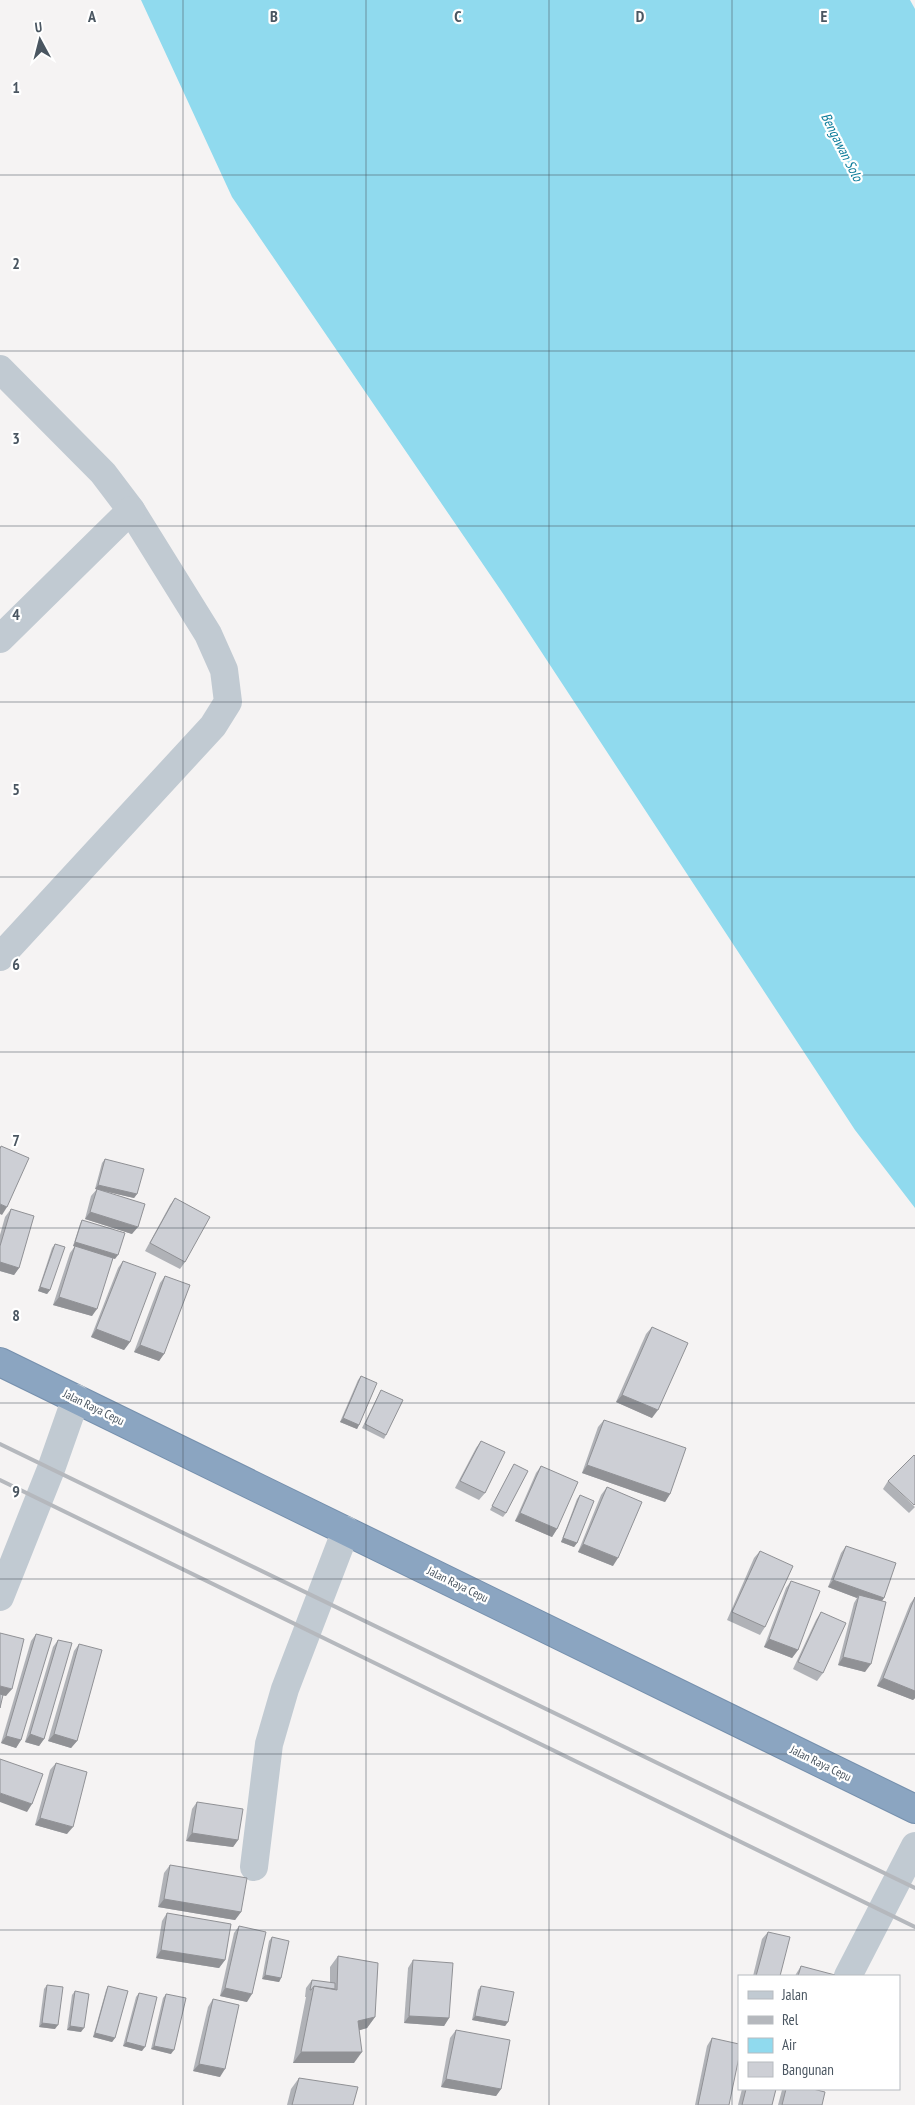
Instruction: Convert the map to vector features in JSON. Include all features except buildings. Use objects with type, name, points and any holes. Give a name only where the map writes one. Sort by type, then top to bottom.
[{"type":"highway","name":"Jalan Raya Cepu","points":[[0,1362],[915,1808]]},
{"type":"street","points":[[0,369],[103,473],[131,510],[208,634],[224,670],[228,702],[213,726],[0,958]]},
{"type":"street","points":[[0,639],[131,510]]},
{"type":"street","points":[[0,1597],[51,1468],[76,1398]]},
{"type":"street","points":[[254,1867],[269,1744],[285,1689],[346,1530]]},
{"type":"street","points":[[849,1975],[915,1846]]},
{"type":"water","name":"Bengawan Solo","points":[[141,0],[910,0],[915,9],[915,1208],[855,1130],[504,595],[232,197]]},
{"type":"railway","points":[[0,1444],[915,1888]]},
{"type":"railway","points":[[0,1480],[915,1927]]}]
